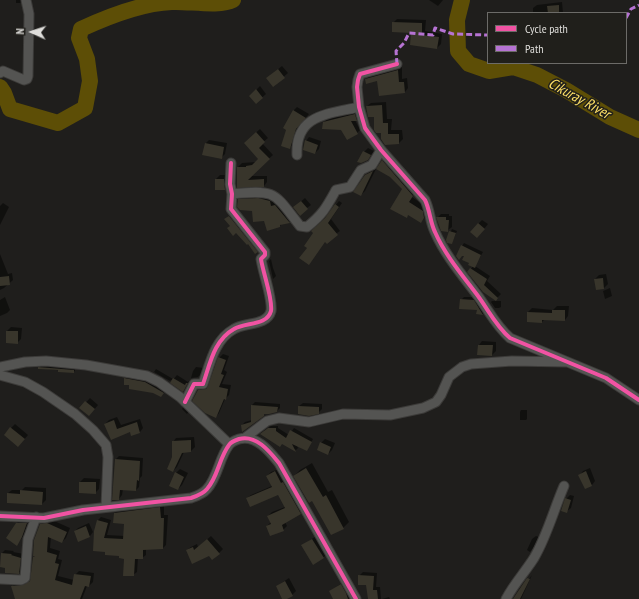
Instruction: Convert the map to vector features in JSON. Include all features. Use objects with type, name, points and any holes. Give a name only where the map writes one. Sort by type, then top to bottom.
[{"type":"street","points":[[0,73],[3,71],[24,80],[27,79],[29,14],[26,0]]},
{"type":"street","points":[[397,64],[360,74],[357,86],[359,108],[365,128],[381,150],[425,200],[429,207],[432,226],[440,243],[502,331],[510,338],[571,362],[606,378],[639,400]]},
{"type":"street","points":[[297,155],[299,138],[302,131],[311,121],[320,115],[359,108]]},
{"type":"street","points":[[232,194],[263,192],[272,194],[278,198],[300,226],[306,227],[318,218],[324,211],[336,190],[350,187],[361,170],[372,165],[381,150]]},
{"type":"street","points":[[185,402],[195,383],[203,384],[214,352],[226,334],[236,328],[265,320],[271,309],[271,301],[261,259],[265,255],[265,252],[232,209],[232,194],[230,188],[231,163]]},
{"type":"street","points":[[0,367],[25,362],[46,361],[76,363],[147,376],[172,390],[229,444]]},
{"type":"street","points":[[0,516],[52,517],[83,510],[184,499],[200,495],[208,488],[229,444],[246,437],[267,421],[278,418],[309,422],[343,414],[390,415],[430,406],[436,402],[441,395],[448,377],[462,367],[471,364],[512,361],[571,362]]},
{"type":"street","points":[[0,375],[16,379],[43,392],[75,414],[93,430],[106,446],[108,457],[106,507]]},
{"type":"street","points":[[246,437],[267,449],[279,463],[356,599]]},
{"type":"street","points":[[506,599],[511,589],[534,558],[564,486]]},
{"type":"street","points":[[0,579],[21,580],[25,578],[28,539],[36,517]]},
{"type":"building","points":[[559,5],[559,12],[548,12],[547,6]]},
{"type":"building","points":[[392,22],[422,23],[422,35],[439,37],[437,49],[410,45],[411,33],[392,32]]},
{"type":"building","points":[[278,69],[285,78],[273,87],[266,78]]},
{"type":"building","points":[[398,70],[399,82],[404,82],[405,93],[379,96],[377,81],[366,84],[365,79]]},
{"type":"building","points":[[256,89],[263,98],[256,104],[249,96]]},
{"type":"building","points":[[382,105],[383,123],[388,123],[388,134],[399,134],[399,144],[385,145],[381,139],[381,133],[376,133],[374,130],[374,117],[368,117],[366,106]]},
{"type":"building","points":[[293,110],[306,118],[296,129],[290,149],[281,146],[286,130],[283,128]]},
{"type":"building","points":[[355,114],[357,121],[351,121],[358,134],[347,140],[341,130],[322,129],[323,122]]},
{"type":"building","points":[[256,132],[265,142],[259,148],[270,159],[248,180],[264,179],[264,187],[237,188],[237,167],[252,165],[258,159],[244,143]]},
{"type":"building","points":[[305,140],[318,145],[315,154],[303,150]]},
{"type":"building","points":[[205,143],[224,147],[222,159],[202,155]]},
{"type":"building","points":[[363,151],[371,155],[368,160],[361,163],[357,162]]},
{"type":"building","points":[[382,160],[413,196],[409,202],[423,211],[424,218],[421,223],[408,215],[407,218],[390,209],[402,189],[390,177],[376,169]]},
{"type":"building","points":[[373,171],[361,196],[353,192],[365,175]]},
{"type":"building","points":[[215,179],[224,179],[225,190],[215,190]]},
{"type":"building","points":[[258,198],[270,201],[271,206],[275,205],[290,223],[280,225],[280,227],[267,231],[264,221],[253,222],[252,211],[240,210],[237,207],[238,199]]},
{"type":"building","points":[[301,201],[308,209],[300,216],[293,207]]},
{"type":"building","points":[[335,204],[339,207],[328,223],[338,235],[327,244],[325,242],[309,265],[299,258],[307,248],[304,246],[313,233],[311,231],[325,218]]},
{"type":"building","points":[[229,216],[258,252],[255,254],[248,244],[247,245],[236,233],[233,236],[227,228],[230,226],[224,219]]},
{"type":"building","points":[[436,217],[446,217],[446,220],[449,220],[448,232],[441,231]]},
{"type":"building","points":[[478,223],[485,229],[477,238],[470,232]]},
{"type":"building","points":[[449,231],[456,233],[452,244],[447,243],[446,240]]},
{"type":"building","points":[[461,245],[481,255],[475,268],[462,260],[464,256],[462,256],[459,260],[456,256]]},
{"type":"building","points":[[470,268],[487,279],[484,285],[498,298],[496,301],[483,292],[467,272]]},
{"type":"building","points":[[9,276],[10,285],[0,286],[0,277]]},
{"type":"building","points":[[603,278],[604,289],[596,290],[594,279]]},
{"type":"building","points":[[460,299],[474,300],[483,315],[476,314],[477,310],[459,309]]},
{"type":"building","points":[[552,310],[565,310],[565,321],[542,320],[542,323],[527,322],[527,312],[552,313]]},
{"type":"building","points":[[6,331],[18,331],[18,344],[6,343]]},
{"type":"building","points":[[478,345],[493,345],[492,356],[477,355]]},
{"type":"building","points":[[218,357],[226,360],[221,374],[224,375],[219,387],[228,389],[226,400],[224,399],[216,418],[205,413],[192,401],[198,390],[206,389],[208,386]]},
{"type":"building","points":[[38,367],[74,370],[74,373],[58,372],[58,370],[38,369]]},
{"type":"building","points":[[124,378],[145,382],[164,393],[161,397],[153,393],[129,389],[129,385],[124,385]]},
{"type":"building","points":[[173,378],[185,385],[188,383],[183,392],[170,383]]},
{"type":"building","points":[[85,401],[95,409],[89,416],[79,408]]},
{"type":"building","points":[[251,405],[278,407],[277,412],[264,414],[264,416],[242,432],[241,425],[251,422]]},
{"type":"building","points":[[298,406],[319,407],[319,414],[309,416],[298,414]]},
{"type":"building","points":[[114,420],[117,429],[137,422],[140,433],[131,436],[130,432],[111,440],[104,424]]},
{"type":"building","points":[[10,427],[25,439],[18,447],[4,435]]},
{"type":"building","points":[[268,428],[276,428],[276,431],[286,438],[290,430],[312,442],[307,451],[292,444],[296,452],[282,444],[280,447],[260,434]]},
{"type":"building","points":[[191,440],[191,452],[182,453],[173,472],[167,469],[172,457],[172,441]]},
{"type":"building","points":[[320,442],[331,447],[328,455],[317,450]]},
{"type":"building","points":[[115,459],[140,461],[139,481],[137,480],[136,491],[120,490],[119,500],[112,500]]},
{"type":"building","points":[[306,468],[323,497],[326,495],[344,529],[331,535],[312,501],[309,503],[293,476]]},
{"type":"building","points":[[275,471],[301,514],[282,525],[284,531],[270,536],[266,526],[271,524],[267,516],[285,508],[278,495],[250,507],[246,498],[272,487],[266,476]]},
{"type":"building","points":[[586,471],[592,486],[585,489],[578,475]]},
{"type":"building","points":[[175,472],[184,477],[178,490],[169,486]]},
{"type":"building","points":[[79,482],[96,482],[96,494],[79,493]]},
{"type":"building","points":[[20,490],[43,492],[42,505],[7,503],[7,493],[20,494]]},
{"type":"building","points":[[565,498],[571,500],[567,513],[561,511]]},
{"type":"building","points":[[160,507],[161,518],[164,518],[163,549],[143,550],[143,559],[135,559],[134,576],[123,576],[124,559],[119,558],[119,556],[105,555],[105,552],[93,551],[94,531],[97,520],[108,523],[104,538],[123,539],[124,524],[113,523],[114,513]]},
{"type":"building","points":[[16,523],[27,523],[17,546],[6,538]]},
{"type":"building","points":[[47,523],[67,532],[62,543],[48,537],[47,552],[57,555],[55,563],[59,564],[55,580],[72,585],[74,574],[91,576],[89,587],[85,586],[80,599],[15,599],[11,586],[23,585],[30,581],[33,557],[35,557],[33,556],[34,540],[40,524]]},
{"type":"building","points":[[86,526],[90,537],[78,542],[74,531]]},
{"type":"building","points":[[207,539],[220,554],[212,560],[209,556],[192,564],[186,550],[193,547],[194,550]]},
{"type":"building","points":[[312,539],[324,558],[313,565],[301,545]]},
{"type":"building","points":[[1,553],[12,554],[11,555],[21,558],[19,574],[5,573],[5,568],[0,567]]},
{"type":"building","points":[[358,575],[374,576],[373,590],[377,590],[378,599],[368,599],[366,585],[358,585]]},
{"type":"building","points":[[527,578],[530,579],[520,599],[513,599]]},
{"type":"building","points":[[285,581],[293,596],[287,599],[282,599],[276,586]]},
{"type":"building","points":[[341,584],[348,599],[333,599],[329,591]]},
{"type":"waterway","name":"Cikuray River","points":[[0,87],[10,109],[58,123],[85,108],[90,81],[87,59],[79,38],[81,29],[114,15],[150,5],[172,2],[220,3],[233,0]]},
{"type":"waterway","name":"Cikuray River","points":[[462,0],[457,20],[458,51],[469,64],[489,71],[513,67],[537,75],[566,90],[610,117],[639,130]]},
{"type":"marked path","points":[[627,16],[631,9],[639,5]]},
{"type":"marked path","points":[[397,64],[396,51],[404,43],[409,33],[433,35],[435,28],[453,34],[487,35]]},
{"type":"cycle path","points":[[397,64],[360,74],[357,87],[359,107],[365,128],[381,150],[425,200],[439,241],[455,265],[497,323],[510,338],[606,378],[639,400]]},
{"type":"cycle path","points":[[185,402],[194,384],[203,384],[214,353],[222,339],[234,329],[265,319],[269,316],[271,311],[271,300],[261,259],[265,255],[265,252],[231,209],[231,163]]},
{"type":"cycle path","points":[[0,516],[44,518],[83,510],[198,496],[211,484],[230,444],[239,439],[251,439],[262,445],[279,463],[356,599]]}]
